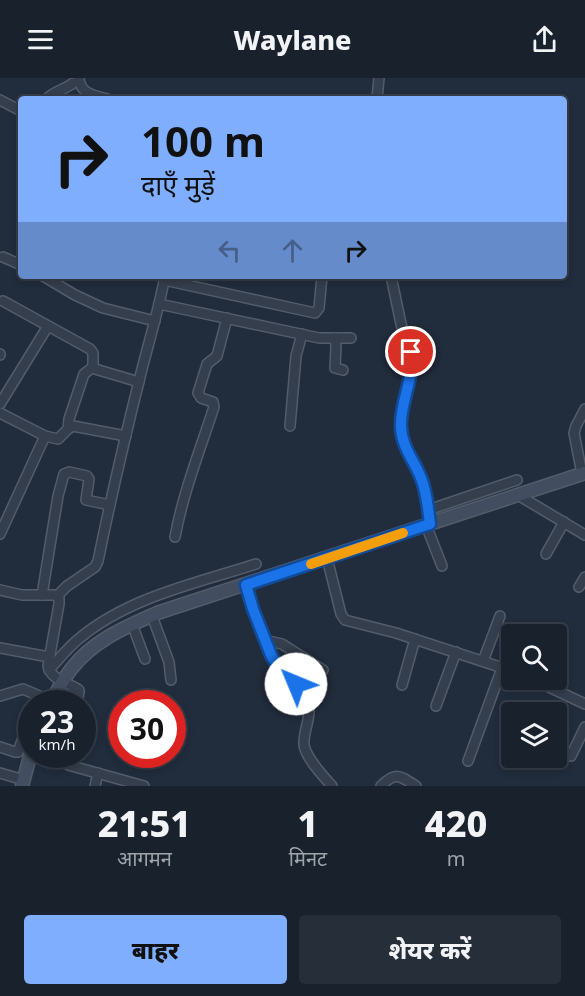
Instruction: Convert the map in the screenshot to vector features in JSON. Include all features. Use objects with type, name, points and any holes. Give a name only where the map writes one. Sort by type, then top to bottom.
[{"type":"street","points":[[377,96],[379,78]]},
{"type":"street","points":[[49,96],[67,88],[74,81],[86,92],[99,96]]},
{"type":"street","points":[[0,100],[18,109]]},
{"type":"street","points":[[3,257],[18,264]]},
{"type":"street","points":[[48,279],[103,308],[155,321]]},
{"type":"street","points":[[0,590],[22,595],[57,596],[97,565],[164,279]]},
{"type":"street","points":[[168,279],[315,313],[319,308],[322,279]]},
{"type":"street","points":[[392,279],[401,324],[412,357],[401,430],[406,448],[422,480],[428,510],[428,524],[442,566]]},
{"type":"street","points":[[3,301],[92,351],[93,367]]},
{"type":"street","points":[[159,304],[320,338],[351,338]]},
{"type":"street","points":[[175,537],[184,500],[214,407],[213,402],[201,398],[198,393],[207,364],[217,356],[227,318]]},
{"type":"street","points":[[2,398],[48,326]]},
{"type":"street","points":[[290,426],[296,356],[302,334]]},
{"type":"street","points":[[335,338],[335,368],[343,370]]},
{"type":"street","points":[[93,367],[139,382]]},
{"type":"street","points":[[68,429],[69,419],[84,374],[93,367]]},
{"type":"street","points":[[56,677],[72,668],[92,647],[108,636],[152,616],[518,495],[582,469],[574,432],[584,412]]},
{"type":"street","points":[[0,413],[45,436],[58,439],[73,426],[126,436]]},
{"type":"street","points":[[0,534],[45,436]]},
{"type":"street","points":[[42,595],[58,496],[64,474],[69,472],[87,476],[89,479],[86,501],[110,505]]},
{"type":"street","points":[[428,510],[517,480]]},
{"type":"street","points":[[518,495],[585,535]]},
{"type":"street","points":[[546,554],[564,522]]},
{"type":"street","points":[[327,558],[341,614],[345,620],[415,639],[501,668]]},
{"type":"street","points":[[49,690],[81,637],[102,623],[138,603],[256,564]]},
{"type":"street","points":[[579,587],[585,577]]},
{"type":"street","points":[[246,585],[264,640],[279,669],[296,682],[293,695],[309,711],[304,747],[332,786]]},
{"type":"street","points":[[57,596],[59,604],[49,657],[56,677],[79,690]]},
{"type":"street","points":[[152,616],[169,662],[171,680]]},
{"type":"street","points":[[483,662],[500,616]]},
{"type":"street","points":[[132,624],[145,659]]},
{"type":"street","points":[[402,685],[415,639]]},
{"type":"street","points":[[264,640],[282,644],[323,670]]},
{"type":"street","points":[[0,648],[49,657]]},
{"type":"street","points":[[436,706],[456,652]]},
{"type":"street","points":[[468,760],[501,684]]},
{"type":"street","points":[[555,690],[585,704]]},
{"type":"street","points":[[0,696],[18,691]]},
{"type":"street","points":[[571,756],[585,727]]},
{"type":"street","points":[[0,747],[18,752]]},
{"type":"street","points":[[78,768],[139,785]]},
{"type":"street","points":[[0,773],[21,781]]},
{"type":"street","points":[[95,786],[98,774]]},
{"type":"street","points":[[381,786],[388,779],[397,776],[416,786]]},
{"type":"slow traffic","points":[[311,564],[403,533]]},
{"type":"route","points":[[296,684],[295,680],[280,671],[271,655],[246,585],[430,524],[422,480],[409,456],[401,430],[412,364],[411,352]]}]
